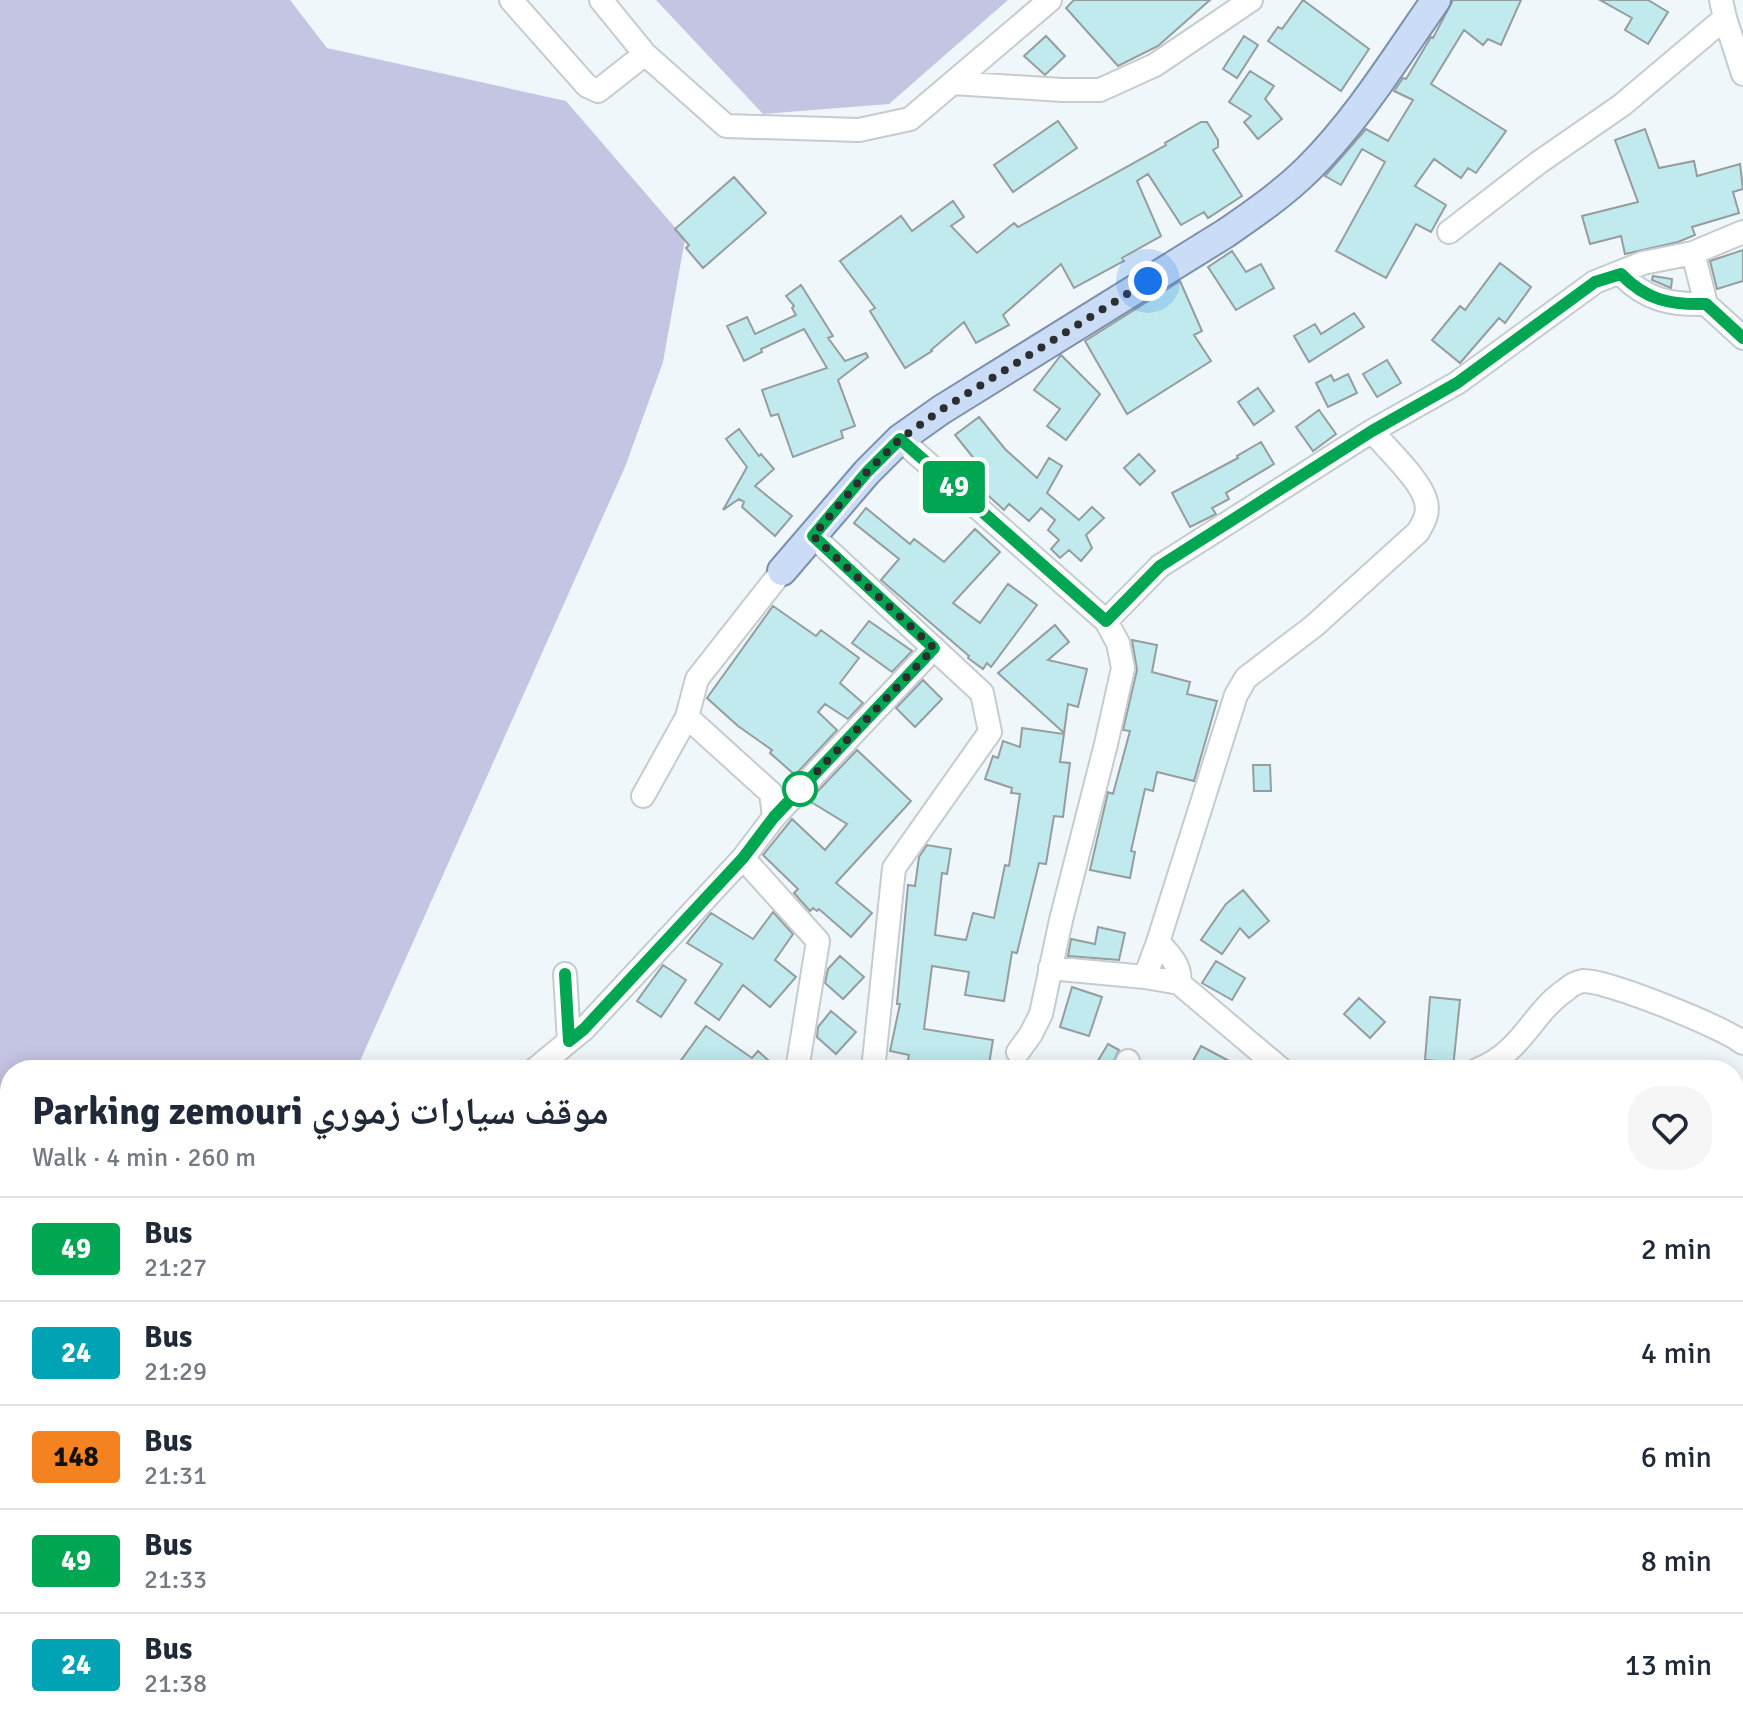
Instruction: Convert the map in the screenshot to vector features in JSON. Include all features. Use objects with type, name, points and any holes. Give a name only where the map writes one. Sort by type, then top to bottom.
[{"type":"main road","points":[[782,571],[867,472],[900,439],[941,410],[1226,233],[1309,169],[1343,129],[1436,0]]},
{"type":"street","points":[[511,0],[587,86],[598,91],[645,54]]},
{"type":"street","points":[[601,0],[645,54],[726,126],[859,130],[910,119],[1050,0]]},
{"type":"street","points":[[953,83],[1100,90],[1155,65],[1251,0]]},
{"type":"street","points":[[1449,232],[1538,163],[1622,105],[1723,9],[1743,74]]},
{"type":"street","points":[[1106,621],[1160,566],[1372,431],[1457,383],[1595,282],[1643,263],[1693,253],[1743,232]]},
{"type":"street","points":[[1693,253],[1706,304],[1743,338]]},
{"type":"street","points":[[1621,274],[1637,290],[1676,305],[1706,304]]},
{"type":"street","points":[[1145,977],[1236,695],[1246,678],[1314,626],[1418,532],[1426,518],[1426,502],[1421,489],[1372,431]]},
{"type":"street","points":[[900,439],[1106,621],[1118,643],[1123,668],[1041,1014],[1018,1052]]},
{"type":"street","points":[[813,536],[982,693],[990,732],[894,868],[874,1060]]},
{"type":"street","points":[[643,796],[687,717],[697,679],[782,571]]},
{"type":"street","points":[[546,1060],[584,1029],[743,858],[774,817],[934,648]]},
{"type":"street","points":[[687,717],[771,793],[774,817]]},
{"type":"street","points":[[743,858],[818,941],[799,1060]]},
{"type":"street","points":[[1158,942],[1174,959],[1180,974],[1179,983]]},
{"type":"street","points":[[1050,968],[1179,983],[1270,1060]]},
{"type":"street","points":[[565,974],[569,1041]]},
{"type":"street","points":[[1496,1060],[1518,1043],[1552,1001],[1583,981],[1602,984],[1670,1008],[1743,1043]]},
{"type":"water","points":[[0,0],[290,0],[327,48],[566,101],[685,239],[663,362],[625,467],[360,1060],[0,1060]]},
{"type":"water","points":[[656,0],[1008,0],[889,104],[763,114]]},
{"type":"building","points":[[1074,0],[1210,0],[1158,46],[1118,66],[1066,8]]},
{"type":"building","points":[[1303,0],[1369,49],[1341,91],[1268,41],[1278,27],[1282,29]]},
{"type":"building","points":[[1453,0],[1521,0],[1501,45],[1488,39],[1483,45],[1464,30],[1431,84],[1506,131],[1476,173],[1468,168],[1461,178],[1434,159],[1415,186],[1446,205],[1431,232],[1416,224],[1386,278],[1336,251],[1385,162],[1362,149],[1341,185],[1325,176],[1366,129],[1388,141],[1413,100],[1394,91],[1403,78],[1406,79],[1433,38]]},
{"type":"building","points":[[1600,0],[1648,0],[1668,12],[1648,44],[1625,30],[1632,18]]},
{"type":"building","points":[[1046,36],[1065,56],[1045,75],[1024,56]]},
{"type":"building","points":[[1244,36],[1258,45],[1237,78],[1223,69]]},
{"type":"building","points":[[1250,71],[1274,86],[1265,99],[1282,119],[1258,139],[1244,122],[1251,116],[1229,102]]},
{"type":"building","points":[[1058,121],[1077,148],[1013,192],[994,165]]},
{"type":"building","points":[[1201,122],[1207,122],[1218,140],[1218,147],[1213,150],[1242,196],[1208,218],[1204,212],[1181,225],[1148,174],[1137,181],[1161,236],[1122,258],[1124,261],[1074,288],[1061,264],[1003,315],[1009,325],[976,343],[964,322],[932,351],[905,368],[870,311],[875,308],[840,261],[901,216],[912,231],[953,201],[964,217],[951,226],[977,253],[1014,223],[1018,227],[1166,145]]},
{"type":"building","points":[[1645,129],[1659,168],[1694,161],[1697,176],[1740,164],[1743,189],[1733,192],[1739,213],[1692,227],[1695,235],[1678,242],[1625,254],[1621,236],[1590,244],[1582,216],[1638,202],[1615,140]]},
{"type":"building","points":[[734,177],[766,213],[703,268],[675,229]]},
{"type":"building","points":[[1743,250],[1743,281],[1717,289],[1710,261]]},
{"type":"building","points":[[1232,251],[1246,272],[1261,264],[1274,288],[1236,310],[1208,267]]},
{"type":"building","points":[[1500,263],[1531,287],[1505,323],[1499,318],[1460,363],[1432,340],[1460,306],[1465,310]]},
{"type":"building","points":[[1653,276],[1672,279],[1671,288],[1652,280]]},
{"type":"building","points":[[1180,281],[1202,331],[1194,335],[1211,361],[1127,414],[1085,341]]},
{"type":"building","points":[[801,285],[833,336],[828,338],[845,361],[866,353],[868,357],[838,380],[855,426],[841,431],[843,438],[793,457],[778,414],[771,416],[762,390],[827,368],[804,329],[761,349],[762,352],[744,361],[727,326],[747,317],[755,334],[796,315],[794,306],[786,296]]},
{"type":"building","points":[[1354,313],[1364,327],[1309,362],[1294,336],[1315,324],[1321,334]]},
{"type":"building","points":[[1061,355],[1100,394],[1066,440],[1047,426],[1060,409],[1034,390]]},
{"type":"building","points":[[1387,360],[1401,383],[1377,397],[1363,374]]},
{"type":"building","points":[[1348,374],[1357,393],[1328,407],[1316,383],[1331,375],[1334,381]]},
{"type":"building","points":[[1258,388],[1274,411],[1254,425],[1238,402]]},
{"type":"building","points":[[1319,410],[1336,434],[1313,451],[1296,427]]},
{"type":"building","points":[[979,417],[1005,449],[1037,478],[1049,458],[1062,466],[1047,493],[1079,520],[1092,507],[1104,518],[1086,535],[1092,548],[1081,561],[1069,550],[1060,558],[1051,549],[1059,540],[1048,530],[1055,520],[1041,508],[1029,521],[1009,504],[1004,510],[981,489],[986,484],[974,473],[980,466],[955,435]]},
{"type":"building","points":[[739,429],[759,456],[761,454],[774,469],[755,486],[792,516],[775,536],[742,507],[744,502],[739,499],[723,510],[747,467],[726,439]]},
{"type":"building","points":[[1261,442],[1274,464],[1226,493],[1229,499],[1212,508],[1216,514],[1190,527],[1172,493],[1238,458]]},
{"type":"building","points":[[1139,454],[1155,471],[1140,485],[1124,468]]},
{"type":"building","points":[[866,508],[910,544],[914,539],[944,562],[975,529],[1000,552],[953,603],[980,623],[1008,584],[1037,605],[991,667],[987,663],[983,669],[968,658],[881,580],[899,559],[854,523]]},
{"type":"building","points":[[773,606],[816,636],[821,630],[859,658],[840,683],[863,703],[848,719],[825,704],[818,712],[837,730],[795,775],[770,753],[772,750],[738,726],[707,698]]},
{"type":"building","points":[[869,621],[912,651],[892,672],[852,643]]},
{"type":"building","points":[[1055,625],[1069,642],[1048,660],[1087,669],[1078,707],[1068,704],[1064,733],[998,673]]},
{"type":"building","points":[[1132,640],[1157,645],[1152,672],[1190,682],[1187,694],[1217,701],[1194,781],[1157,772],[1153,791],[1145,789],[1131,851],[1135,852],[1130,878],[1090,870],[1108,792],[1113,794],[1130,731],[1123,730],[1137,670]]},
{"type":"building","points":[[923,680],[942,699],[915,727],[896,708]]},
{"type":"building","points":[[1022,728],[1064,734],[1060,762],[1070,763],[1063,817],[1054,816],[1046,864],[1039,863],[1017,953],[1012,952],[1004,1001],[965,995],[969,972],[932,966],[924,1029],[993,1040],[990,1060],[908,1060],[909,1055],[890,1051],[900,1004],[897,1004],[908,885],[915,886],[919,857],[927,845],[951,849],[947,874],[942,873],[935,935],[966,940],[973,913],[994,918],[1005,865],[1009,866],[1020,794],[1011,793],[1012,788],[985,779],[993,756],[998,758],[1003,741],[1020,747]]},
{"type":"building","points":[[857,750],[911,801],[836,883],[872,913],[851,937],[819,909],[810,911],[794,893],[798,889],[763,855],[792,819],[825,850],[847,824],[811,802]]},
{"type":"building","points":[[1253,765],[1270,765],[1271,791],[1254,791]]},
{"type":"building","points":[[1243,890],[1269,921],[1249,938],[1240,928],[1222,954],[1201,940],[1226,904]]},
{"type":"building","points":[[773,912],[793,934],[775,960],[796,977],[770,1007],[743,985],[719,1020],[695,1003],[722,964],[687,943],[711,913],[753,939]]},
{"type":"building","points":[[1098,927],[1125,933],[1119,960],[1068,956],[1071,939],[1095,944]]},
{"type":"building","points":[[840,956],[864,977],[843,999],[825,983],[828,969]]},
{"type":"building","points":[[1216,961],[1245,978],[1232,1000],[1202,983]]},
{"type":"building","points":[[663,965],[686,980],[661,1017],[637,1001]]},
{"type":"building","points":[[1072,987],[1102,997],[1089,1036],[1060,1027]]},
{"type":"building","points":[[1430,997],[1460,1000],[1454,1060],[1425,1060]]},
{"type":"building","points":[[1359,998],[1385,1022],[1370,1038],[1344,1014]]},
{"type":"building","points":[[831,1011],[856,1032],[836,1054],[817,1037],[818,1027]]},
{"type":"building","points":[[706,1026],[752,1058],[758,1051],[768,1060],[681,1060]]},
{"type":"building","points":[[1108,1044],[1119,1050],[1114,1060],[1098,1060]]},
{"type":"building","points":[[1201,1046],[1227,1060],[1193,1060]]},
{"type":"bus line","name":"49","points":[[565,974],[569,1041],[584,1029],[743,858],[774,817],[934,648],[813,536],[867,472],[900,439],[1106,621],[1160,566],[1372,431],[1457,383],[1595,282],[1621,274],[1637,290],[1676,305],[1706,304],[1743,338]]},
{"type":"route","points":[[800,789],[794,796],[934,648],[813,536],[867,472],[900,439],[941,410],[1148,281]]}]
